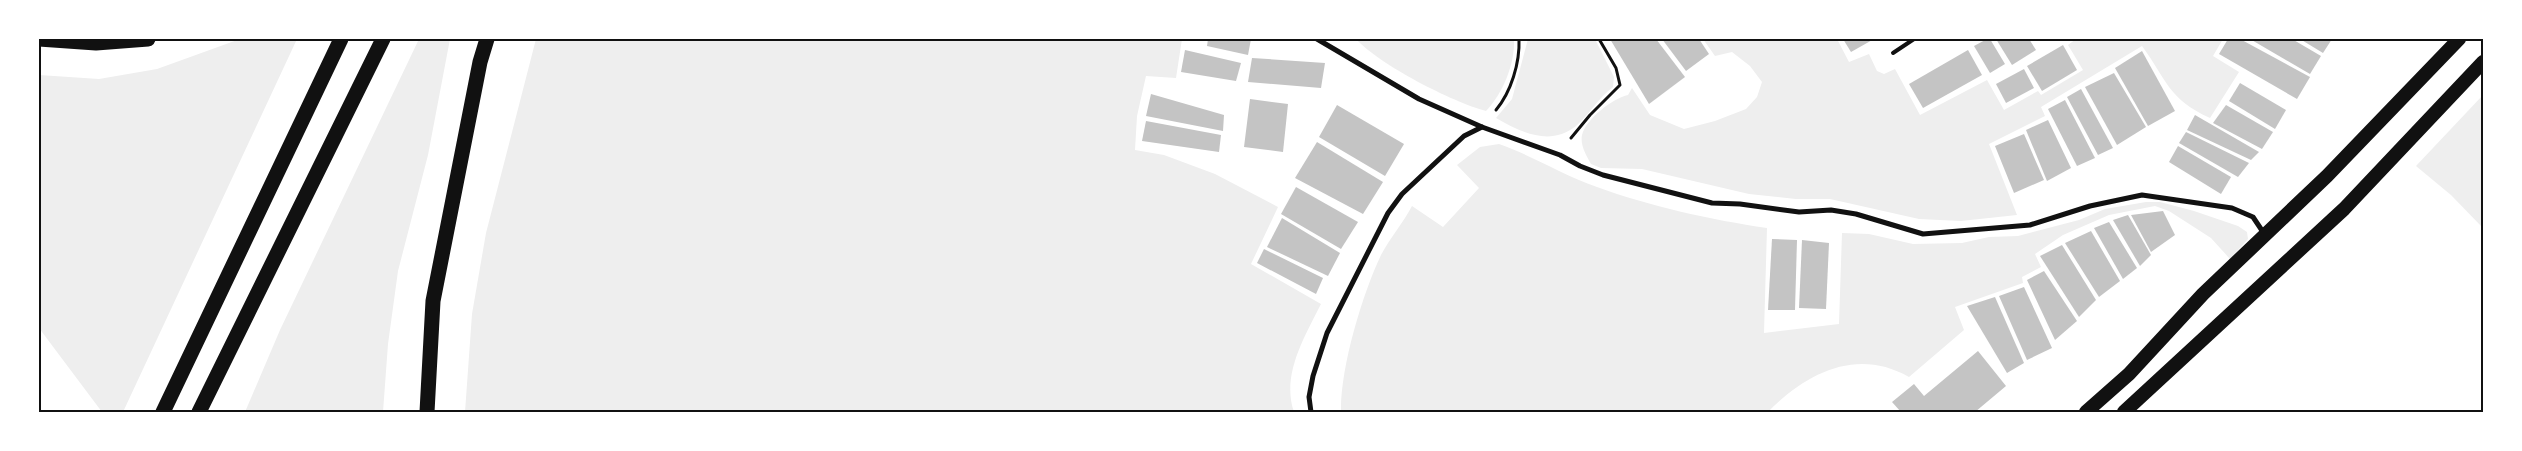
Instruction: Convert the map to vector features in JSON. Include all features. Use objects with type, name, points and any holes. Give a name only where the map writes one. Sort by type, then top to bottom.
[{"type":"highway","points":[[39,39],[96,43],[148,39]]},
{"type":"highway","points":[[163,412],[341,39]]},
{"type":"highway","points":[[199,412],[383,39]]},
{"type":"highway","points":[[427,412],[433,301],[480,62],[487,39]]},
{"type":"highway","points":[[2086,412],[2129,374],[2203,294],[2327,176],[2460,39]]},
{"type":"highway","points":[[2124,412],[2344,209],[2483,62]]},
{"type":"street","points":[[1317,39],[1418,99],[1482,127],[1560,155],[1580,166],[1603,175],[1712,203],[1740,204],[1799,212],[1831,210],[1856,214],[1923,234],[2030,225],[2090,206],[2142,195],[2232,208],[2253,217],[2265,235]]},
{"type":"street","points":[[1312,412],[1309,398],[1313,376],[1327,333],[1388,213],[1402,194],[1464,136],[1482,127]]},
{"type":"lane","points":[[1892,53],[1914,39]]},
{"type":"path","points":[[1482,127],[1505,100],[1519,53],[1519,39]]},
{"type":"path","points":[[1560,155],[1581,125],[1620,85],[1616,68],[1599,39]]},
{"type":"shaded area","points":[[240,39],[297,39],[123,412],[102,412],[39,328],[39,75],[99,79],[157,69]]},
{"type":"shaded area","points":[[419,39],[450,39],[428,155],[398,271],[388,344],[383,412],[245,412],[280,330]]},
{"type":"shaded area","points":[[536,39],[1182,39],[1176,78],[1146,76],[1137,116],[1135,150],[1164,155],[1215,174],[1278,207],[1251,264],[1321,304],[1302,342],[1293,370],[1290,384],[1294,412],[1284,412],[1282,410],[1276,412],[465,412],[472,314],[486,233]]},
{"type":"shaded area","points":[[1356,39],[1514,39],[1514,49],[1503,87],[1486,111],[1455,100],[1417,81],[1382,60]]},
{"type":"shaded area","points":[[1528,39],[1595,39],[1614,77],[1613,87],[1581,122],[1556,136],[1535,135],[1525,132],[1496,118],[1512,99]]},
{"type":"shaded area","points":[[1703,39],[1837,39],[1849,62],[1869,54],[1877,71],[1884,74],[1895,69],[1920,115],[1987,80],[2004,110],[2038,91],[2041,95],[2083,70],[2068,45],[2076,39],[2223,39],[2213,56],[2239,72],[2210,118],[2185,104],[2177,96],[2163,79],[2142,46],[2041,107],[2045,116],[1989,144],[2017,215],[1961,221],[1919,219],[1830,199],[1796,199],[1749,194],[1642,169],[1601,168],[1591,164],[1582,142],[1582,135],[1585,129],[1594,116],[1615,100],[1628,95],[1632,88],[1650,115],[1684,129],[1715,121],[1746,109],[1757,97],[1762,82],[1750,66],[1732,52],[1715,56]]},
{"type":"shaded area","points":[[2483,95],[2483,228],[2451,195],[2416,166]]},
{"type":"shaded area","points":[[1499,144],[1584,182],[1617,194],[1681,212],[1767,228],[1764,333],[1839,324],[1842,233],[1869,234],[1913,244],[1962,243],[1989,237],[2018,236],[2079,220],[2105,209],[2146,202],[2160,202],[2238,226],[2247,232],[2248,239],[2230,259],[2211,238],[2169,211],[2155,206],[2109,215],[2063,235],[2035,254],[2041,267],[2022,277],[2023,283],[1955,307],[1964,330],[1909,377],[1890,368],[1870,364],[1833,369],[1799,386],[1768,412],[1341,412],[1348,354],[1367,290],[1381,255],[1412,206],[1443,227],[1479,188],[1457,165],[1480,147]]},
{"type":"building","points":[[1208,39],[1251,39],[1248,55],[1207,46]]},
{"type":"building","points":[[1610,39],[1656,39],[1685,77],[1649,104]]},
{"type":"building","points":[[1662,39],[1699,39],[1709,54],[1686,71]]},
{"type":"building","points":[[1843,39],[1874,39],[1851,52]]},
{"type":"building","points":[[1990,39],[2005,64],[1990,73],[1974,46]]},
{"type":"building","points":[[1996,39],[2029,39],[2036,50],[2012,65]]},
{"type":"building","points":[[2228,39],[2240,39],[2310,77],[2297,99],[2219,54]]},
{"type":"building","points":[[2250,39],[2292,39],[2321,56],[2310,74]]},
{"type":"building","points":[[2300,39],[2332,39],[2323,53]]},
{"type":"building","points":[[2063,45],[2077,70],[2042,91],[2027,66]]},
{"type":"building","points":[[1185,50],[1241,63],[1236,81],[1181,72]]},
{"type":"building","points":[[1968,50],[1982,75],[1923,108],[1909,84]]},
{"type":"building","points":[[2142,51],[2175,111],[2148,126],[2115,68]]},
{"type":"building","points":[[1252,58],[1325,63],[1321,88],[1248,82]]},
{"type":"building","points":[[2024,69],[2034,88],[2006,103],[1996,84]]},
{"type":"building","points":[[2114,73],[2146,127],[2117,145],[2085,87]]},
{"type":"building","points":[[2240,83],[2286,110],[2275,129],[2229,101]]},
{"type":"building","points":[[2081,89],[2113,148],[2098,155],[2067,97]]},
{"type":"building","points":[[1151,94],[1224,115],[1223,131],[1146,116]]},
{"type":"building","points":[[1250,99],[1288,104],[1283,152],[1244,147]]},
{"type":"building","points":[[2065,100],[2095,158],[2077,166],[2048,109]]},
{"type":"building","points":[[1337,105],[1404,144],[1385,176],[1319,137]]},
{"type":"building","points":[[2226,105],[2273,132],[2262,149],[2213,123]]},
{"type":"building","points":[[2195,115],[2259,152],[2251,160],[2187,130]]},
{"type":"building","points":[[2048,120],[2071,168],[2047,181],[2026,130]]},
{"type":"building","points":[[1146,121],[1221,135],[1219,152],[1142,141]]},
{"type":"building","points":[[2186,132],[2249,163],[2238,177],[2179,143]]},
{"type":"building","points":[[2024,134],[2044,180],[2014,193],[1995,146]]},
{"type":"building","points":[[1317,142],[1383,182],[1363,214],[1295,178]]},
{"type":"building","points":[[2178,146],[2231,177],[2221,194],[2169,162]]},
{"type":"building","points":[[1296,187],[1358,222],[1341,249],[1281,214]]},
{"type":"building","points":[[2163,211],[2175,235],[2151,252],[2131,215]]},
{"type":"building","points":[[2128,215],[2151,255],[2140,266],[2113,220]]},
{"type":"building","points":[[1282,218],[1340,253],[1328,276],[1267,247]]},
{"type":"building","points":[[2109,222],[2137,268],[2123,279],[2094,228]]},
{"type":"building","points":[[2091,231],[2120,281],[2099,297],[2065,243]]},
{"type":"building","points":[[1772,239],[1797,240],[1795,310],[1768,310]]},
{"type":"building","points":[[1802,240],[1829,243],[1826,309],[1799,308]]},
{"type":"building","points":[[2062,245],[2096,300],[2079,317],[2040,256]]},
{"type":"building","points":[[1264,249],[1323,278],[1316,294],[1257,263]]},
{"type":"building","points":[[2044,271],[2077,321],[2055,340],[2027,280]]},
{"type":"building","points":[[2024,287],[2052,348],[2027,360],[1999,296]]},
{"type":"building","points":[[1995,297],[2024,363],[2007,373],[1967,306]]},
{"type":"building","points":[[1978,351],[2006,386],[1975,412],[1901,412],[1892,402],[1914,384],[1924,396]]}]
